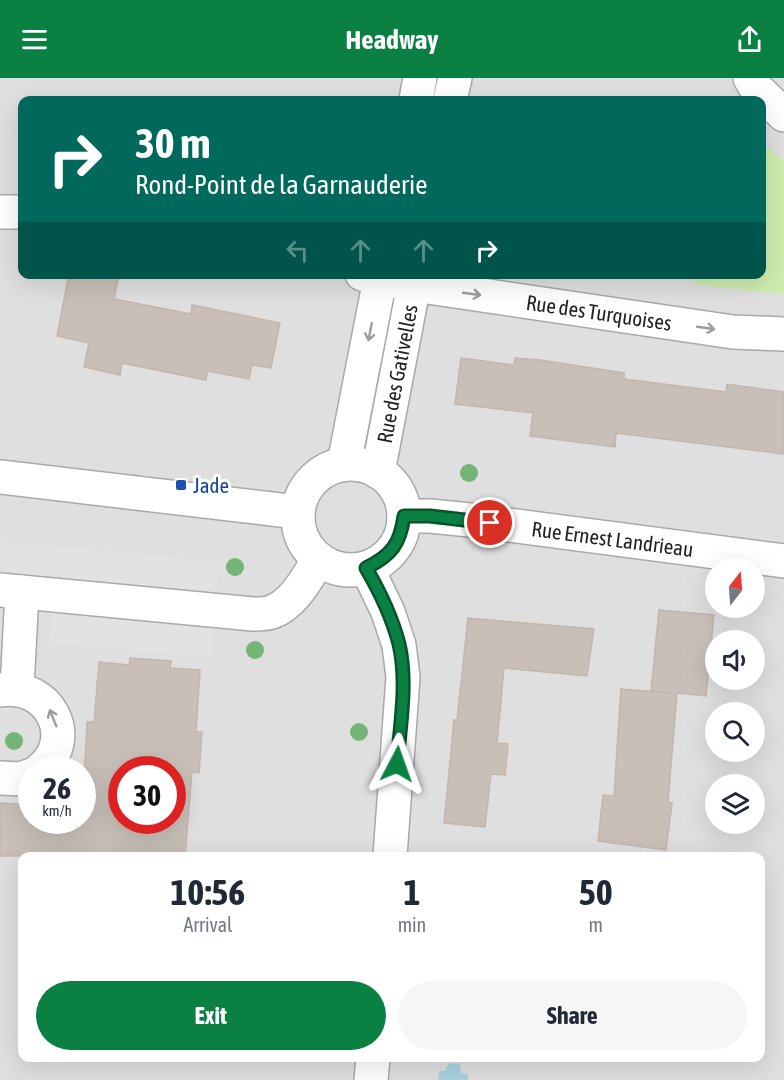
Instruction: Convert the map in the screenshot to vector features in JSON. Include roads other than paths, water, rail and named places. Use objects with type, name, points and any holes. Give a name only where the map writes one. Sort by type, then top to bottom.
[{"type":"street","points":[[417,96],[420,78]]},
{"type":"street","points":[[451,96],[455,78]]},
{"type":"street","points":[[750,78],[764,96]]},
{"type":"street","points":[[766,98],[784,115]]},
{"type":"street","points":[[0,213],[18,212]]},
{"type":"street","name":"Rue des Gativelles","points":[[344,464],[374,279]]},
{"type":"street","name":"Rue des Gativelles","points":[[378,472],[415,280]]},
{"type":"street","name":"Rue des Turquoises","points":[[415,280],[733,332],[784,334]]},
{"type":"street","points":[[344,464],[361,465],[378,472],[392,483],[400,498],[404,516],[402,532],[394,548],[382,560],[366,568],[350,570],[333,567],[319,559],[306,546],[299,530],[297,512],[302,494],[312,480],[326,469],[344,464]]},
{"type":"street","points":[[0,477],[297,512]]},
{"type":"street","name":"Rue Ernest Landrieau","points":[[404,516],[460,519],[784,561]]},
{"type":"street","points":[[51,756],[57,740],[52,712],[43,700],[30,693],[8,689],[11,591],[254,614],[272,613],[287,603],[305,582],[319,559]]},
{"type":"street","points":[[366,568],[388,612],[399,645],[403,677],[390,852]]},
{"type":"street","points":[[0,778],[18,779]]},
{"type":"street","points":[[371,1080],[373,1062]]},
{"type":"water","points":[[449,1063],[460,1064],[461,1073],[468,1074],[468,1080],[438,1080],[439,1071],[445,1071]]},
{"type":"place","name":"Jade","points":[[181,485]]}]
